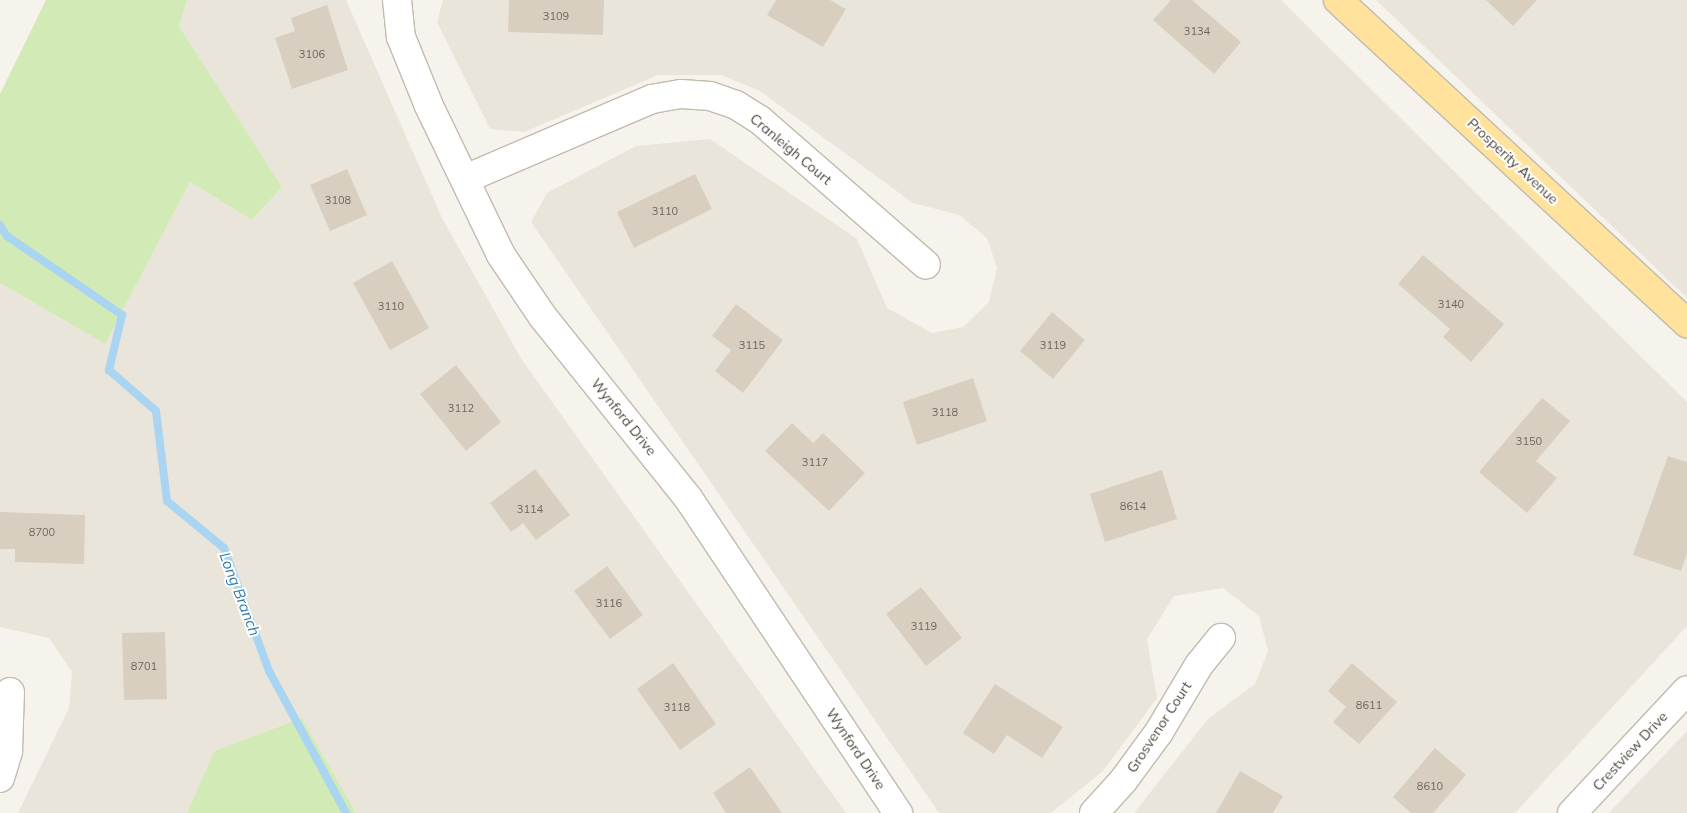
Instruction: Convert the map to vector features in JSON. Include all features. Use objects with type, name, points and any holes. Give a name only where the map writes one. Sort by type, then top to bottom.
[{"type":"main road","name":"Prosperity Avenue","points":[[1338,0],[1687,323]]},
{"type":"street","name":"Wynford Drive","points":[[397,0],[401,37],[429,106],[466,179],[501,255],[543,317],[688,498],[898,813]]},
{"type":"street","name":"Cranleigh Court","points":[[466,179],[652,99],[681,94],[710,96],[736,105],[760,120],[926,265]]},
{"type":"street","name":"Grosvenor Court","points":[[1094,813],[1128,774],[1159,732],[1199,665],[1221,638]]},
{"type":"street","name":"Crestview Drive","points":[[1572,813],[1687,690]]},
{"type":"street","points":[[0,778],[8,751],[10,692]]},
{"type":"shaded area","points":[[187,0],[346,0],[442,218],[522,360],[846,813],[356,813],[302,718],[214,751],[187,813],[18,813],[69,708],[72,672],[49,638],[0,627],[0,283],[105,344],[190,182],[252,220],[282,187],[179,26]]},
{"type":"shaded area","points":[[443,0],[1281,0],[1687,402],[1687,626],[1515,813],[1134,813],[1208,719],[1255,684],[1268,651],[1259,616],[1223,588],[1174,596],[1147,639],[1157,698],[1103,771],[1051,813],[939,813],[531,222],[547,193],[636,146],[710,139],[857,239],[887,308],[932,333],[963,327],[989,302],[997,268],[987,238],[959,215],[913,203],[760,91],[721,75],[658,75],[524,132],[490,129],[437,22]]},
{"type":"shaded area","points":[[1376,0],[1687,0],[1687,298]]},
{"type":"shaded area","points":[[1687,731],[1687,813],[1609,813]]},
{"type":"green space","points":[[46,0],[187,0],[179,26],[282,187],[252,220],[190,182],[105,344],[0,283],[0,94]]},
{"type":"green space","points":[[302,718],[356,813],[187,813],[214,751]]},
{"type":"building","points":[[509,0],[604,0],[603,35],[508,32]]},
{"type":"building","points":[[776,0],[830,0],[846,9],[823,47],[767,15]]},
{"type":"building","points":[[1171,0],[1192,0],[1241,42],[1214,74],[1153,20]]},
{"type":"building","points":[[1486,0],[1537,0],[1513,26]]},
{"type":"building","points":[[327,5],[348,70],[292,89],[275,38],[295,31],[291,18]]},
{"type":"building","points":[[347,169],[367,215],[330,231],[310,185]]},
{"type":"building","points":[[695,174],[712,209],[634,248],[617,212]]},
{"type":"building","points":[[1423,255],[1504,324],[1471,362],[1443,337],[1450,329],[1398,284]]},
{"type":"building","points":[[392,261],[429,328],[390,350],[353,283]]},
{"type":"building","points":[[736,304],[783,340],[743,393],[715,371],[731,350],[712,336]]},
{"type":"building","points":[[1052,312],[1085,340],[1053,379],[1020,351]]},
{"type":"building","points":[[456,365],[501,422],[466,451],[420,394]]},
{"type":"building","points":[[973,378],[987,421],[917,445],[903,402]]},
{"type":"building","points":[[1542,398],[1570,421],[1536,461],[1557,478],[1527,513],[1479,472]]},
{"type":"building","points":[[792,423],[813,443],[823,433],[865,473],[829,511],[765,451]]},
{"type":"building","points":[[1668,456],[1687,462],[1687,554],[1681,571],[1633,555]]},
{"type":"building","points":[[535,469],[570,515],[536,540],[523,523],[511,532],[490,503]]},
{"type":"building","points":[[1162,470],[1177,519],[1105,542],[1090,494]]},
{"type":"building","points":[[0,512],[85,515],[84,564],[15,562],[15,549],[0,549]]},
{"type":"building","points":[[607,566],[643,615],[610,639],[574,591]]},
{"type":"building","points":[[921,587],[962,638],[926,666],[886,614]]},
{"type":"building","points":[[165,632],[167,699],[124,700],[122,633]]},
{"type":"building","points":[[673,663],[716,724],[680,750],[637,689]]},
{"type":"building","points":[[1352,663],[1397,702],[1359,744],[1333,722],[1346,707],[1328,691]]},
{"type":"building","points":[[995,684],[1063,727],[1042,758],[1007,735],[994,754],[963,733]]},
{"type":"building","points":[[1435,748],[1466,775],[1433,813],[1411,813],[1393,797]]},
{"type":"building","points":[[750,767],[782,813],[726,813],[713,793]]},
{"type":"building","points":[[1240,771],[1283,796],[1273,813],[1216,813]]},
{"type":"waterway","name":"Long Branch","points":[[0,225],[7,236],[122,315],[109,370],[156,411],[167,501],[224,548],[269,671],[346,813]]}]
